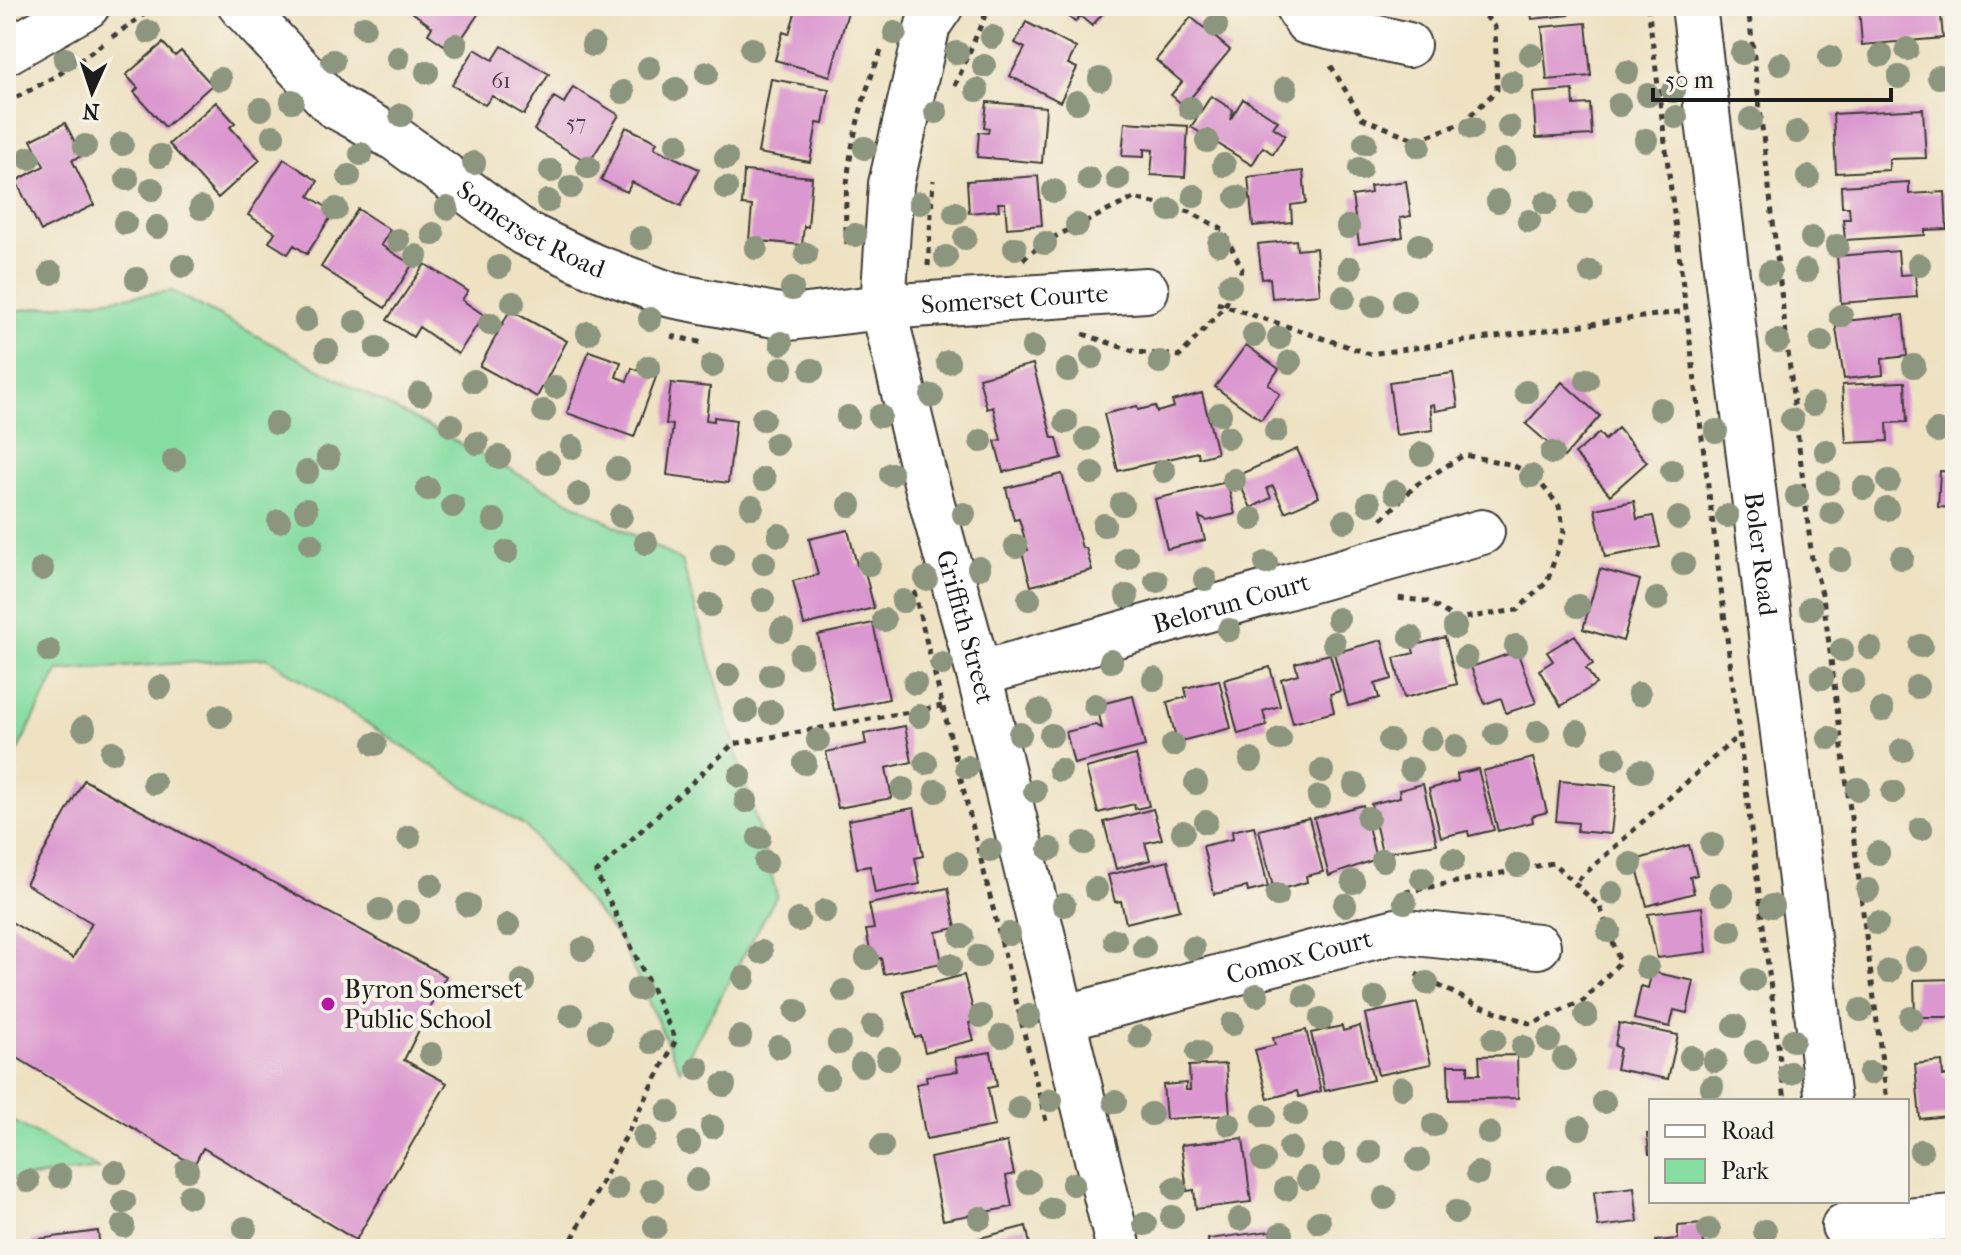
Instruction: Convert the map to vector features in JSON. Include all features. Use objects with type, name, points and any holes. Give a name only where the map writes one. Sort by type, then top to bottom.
[{"type":"street","points":[[6,52],[87,6]]},
{"type":"street","name":"Somerset Road","points":[[241,6],[333,105],[396,139],[524,233],[593,266],[671,295],[790,318],[883,307]]},
{"type":"street","name":"Griffith Street","points":[[941,6],[928,25],[891,184],[883,307],[923,471],[979,674],[1119,1249]]},
{"type":"street","points":[[1297,6],[1307,22],[1408,45]]},
{"type":"street","name":"Boler Road","points":[[1694,6],[1828,1099]]},
{"type":"street","name":"Somerset Courte","points":[[883,307],[1146,290]]},
{"type":"street","name":"Belorun Court","points":[[979,674],[1482,532]]},
{"type":"street","name":"Comox Court","points":[[1063,1018],[1396,931],[1538,946]]},
{"type":"street","points":[[1844,1225],[1955,1217]]},
{"type":"path","points":[[6,103],[58,75],[156,6]]},
{"type":"path","points":[[1648,6],[1785,1099]]},
{"type":"path","points":[[1748,6],[1812,559],[1823,597],[1887,1099]]},
{"type":"path","points":[[1217,303],[1370,354],[1686,311]]},
{"type":"path","points":[[912,584],[1048,1132]]},
{"type":"path","points":[[567,1249],[676,1040],[596,873],[733,744],[942,706]]},
{"type":"path","points":[[1578,880],[1741,733]]},
{"type":"green space","points":[[172,291],[682,561],[777,895],[680,1070],[619,938],[526,827],[267,658],[58,671],[6,773],[6,312]]},
{"type":"green space","points":[[6,1117],[99,1169],[6,1180]]},
{"type":"building","points":[[416,6],[470,6],[479,13],[453,51],[428,34],[432,27],[412,12]]},
{"type":"building","points":[[797,6],[849,8],[830,76],[775,60],[783,32],[789,34]]},
{"type":"building","points":[[1055,6],[1109,6],[1092,26],[1080,16],[1075,22]]},
{"type":"building","points":[[1530,6],[1568,6],[1569,15],[1532,19]]},
{"type":"building","points":[[1859,6],[1940,6],[1943,38],[1862,45]]},
{"type":"building","points":[[1191,17],[1230,50],[1184,106],[1171,95],[1182,82],[1156,60]]},
{"type":"building","points":[[1026,22],[1076,48],[1068,64],[1077,68],[1060,102],[1010,76],[1025,48],[1015,43]]},
{"type":"building","points":[[1586,23],[1591,76],[1547,80],[1542,27]]},
{"type":"building","points":[[163,43],[175,56],[181,51],[212,85],[165,127],[134,92],[138,88],[126,75]]},
{"type":"building","points":[[502,46],[549,74],[524,115],[492,96],[485,105],[452,85],[475,49],[493,60]]},
{"type":"building","points":[[771,79],[829,89],[823,124],[817,123],[810,162],[758,153]]},
{"type":"building","points":[[573,87],[619,115],[589,163],[534,130],[554,97],[564,103]]},
{"type":"building","points":[[1573,90],[1574,105],[1590,104],[1592,135],[1536,138],[1533,93]]},
{"type":"building","points":[[1211,96],[1233,110],[1230,120],[1243,99],[1278,121],[1273,127],[1285,135],[1273,154],[1263,147],[1252,165],[1191,127]]},
{"type":"building","points":[[216,102],[235,123],[230,127],[260,160],[218,198],[169,144]]},
{"type":"building","points":[[987,102],[1046,107],[1042,163],[977,157],[979,132],[988,133],[989,128],[984,127]]},
{"type":"building","points":[[1923,109],[1926,158],[1889,159],[1889,170],[1836,173],[1833,114]]},
{"type":"building","points":[[1125,122],[1188,126],[1185,177],[1151,175],[1153,150],[1144,149],[1144,157],[1122,156]]},
{"type":"building","points":[[65,123],[82,156],[72,160],[94,205],[41,231],[16,181],[44,166],[31,140]]},
{"type":"building","points":[[626,127],[657,142],[654,148],[699,169],[681,206],[632,182],[627,192],[601,180]]},
{"type":"building","points":[[284,159],[318,181],[309,196],[334,212],[307,254],[294,245],[288,254],[269,242],[275,232],[248,215]]},
{"type":"building","points":[[744,171],[812,177],[808,227],[804,226],[802,245],[749,240],[752,206],[742,205]]},
{"type":"building","points":[[1303,171],[1306,203],[1291,205],[1292,222],[1253,226],[1248,177]]},
{"type":"building","points":[[1038,176],[1042,225],[1007,228],[1005,203],[998,203],[999,210],[969,213],[967,181]]},
{"type":"building","points":[[1406,181],[1411,216],[1400,218],[1403,237],[1359,244],[1352,196],[1371,193],[1370,186]]},
{"type":"building","points":[[1909,182],[1909,194],[1945,192],[1947,229],[1925,230],[1925,235],[1845,240],[1843,219],[1850,219],[1849,207],[1842,207],[1841,186]]},
{"type":"building","points":[[358,209],[390,230],[381,245],[412,265],[385,308],[321,267]]},
{"type":"building","points":[[1296,240],[1297,250],[1316,248],[1320,294],[1272,298],[1270,278],[1262,279],[1258,244]]},
{"type":"building","points":[[1898,251],[1900,275],[1915,274],[1917,297],[1841,303],[1837,256]]},
{"type":"building","points":[[425,264],[468,291],[462,300],[484,315],[458,354],[419,327],[413,337],[387,320]]},
{"type":"building","points":[[510,310],[567,341],[537,397],[480,366]]},
{"type":"building","points":[[1903,315],[1907,356],[1882,359],[1883,375],[1844,379],[1835,322]]},
{"type":"building","points":[[1246,345],[1279,369],[1268,384],[1280,394],[1261,420],[1215,387]]},
{"type":"building","points":[[589,351],[621,362],[616,377],[627,381],[632,368],[656,377],[634,437],[567,413]]},
{"type":"building","points":[[1033,364],[1052,438],[1057,438],[1062,458],[1003,472],[995,441],[1001,440],[993,407],[987,409],[979,378]]},
{"type":"building","points":[[1453,373],[1458,407],[1435,411],[1434,404],[1430,405],[1433,430],[1396,435],[1389,382]]},
{"type":"building","points":[[1562,382],[1600,416],[1564,457],[1526,424]]},
{"type":"building","points":[[1905,382],[1907,422],[1887,423],[1888,441],[1846,443],[1842,385]]},
{"type":"building","points":[[671,383],[710,387],[706,420],[714,421],[714,417],[736,420],[728,483],[667,475],[673,425],[666,424]]},
{"type":"building","points":[[1202,393],[1217,453],[1199,458],[1198,452],[1118,471],[1104,414],[1137,406],[1138,410],[1155,406],[1157,412],[1174,407],[1172,401]]},
{"type":"building","points":[[1618,428],[1647,462],[1610,495],[1575,454],[1599,433],[1605,440]]},
{"type":"building","points":[[1297,449],[1319,497],[1285,512],[1273,486],[1267,488],[1271,498],[1251,508],[1236,476]]},
{"type":"building","points":[[1940,471],[1955,472],[1955,508],[1938,507]]},
{"type":"building","points":[[1062,474],[1082,548],[1086,548],[1092,570],[1031,586],[1022,552],[1028,550],[1019,519],[1014,520],[1006,488]]},
{"type":"building","points":[[1227,482],[1235,514],[1207,521],[1199,517],[1205,540],[1167,549],[1155,499]]},
{"type":"building","points":[[1634,501],[1637,519],[1653,516],[1660,547],[1605,557],[1595,509]]},
{"type":"building","points":[[848,530],[857,565],[863,564],[874,608],[804,625],[793,581],[818,575],[809,539]]},
{"type":"building","points":[[1600,569],[1640,580],[1623,641],[1583,629]]},
{"type":"building","points":[[873,623],[889,699],[834,710],[818,635]]},
{"type":"building","points":[[1575,635],[1593,664],[1586,668],[1596,684],[1561,706],[1539,670],[1553,661],[1547,652]]},
{"type":"building","points":[[1445,637],[1457,684],[1404,698],[1394,658],[1414,653],[1412,646]]},
{"type":"building","points":[[1382,640],[1392,679],[1375,684],[1379,698],[1348,706],[1334,653]]},
{"type":"building","points":[[1517,651],[1536,703],[1506,713],[1501,698],[1485,704],[1471,667]]},
{"type":"building","points":[[1330,654],[1340,691],[1330,694],[1334,712],[1293,723],[1281,679],[1298,674],[1295,663]]},
{"type":"building","points":[[1270,667],[1280,706],[1263,711],[1267,726],[1238,734],[1224,680]]},
{"type":"building","points":[[1219,680],[1231,728],[1177,742],[1167,702],[1187,697],[1185,688]]},
{"type":"building","points":[[1133,696],[1145,746],[1074,764],[1066,732],[1095,725],[1102,728],[1097,705]]},
{"type":"building","points":[[905,726],[912,762],[886,768],[892,798],[838,808],[826,752],[866,744],[864,734]]},
{"type":"building","points":[[1136,755],[1149,806],[1135,809],[1134,804],[1098,813],[1086,768]]},
{"type":"building","points":[[1533,758],[1547,812],[1532,816],[1533,822],[1498,831],[1483,771]]},
{"type":"building","points":[[1478,769],[1494,830],[1469,836],[1468,831],[1441,837],[1429,789],[1458,781],[1457,774]]},
{"type":"building","points":[[84,780],[446,976],[404,1060],[447,1083],[356,1240],[203,1148],[194,1165],[6,1051],[6,919],[73,958],[92,923],[26,884]]},
{"type":"building","points":[[1560,781],[1616,786],[1611,834],[1577,831],[1578,823],[1556,821]]},
{"type":"building","points":[[1423,784],[1437,844],[1382,853],[1371,804],[1400,797],[1399,790]]},
{"type":"building","points":[[1363,805],[1376,859],[1329,876],[1314,818]]},
{"type":"building","points":[[914,808],[923,856],[915,858],[920,884],[875,893],[870,866],[857,868],[848,820]]},
{"type":"building","points":[[1153,809],[1162,839],[1145,843],[1150,860],[1116,869],[1104,822]]},
{"type":"building","points":[[1309,818],[1323,872],[1306,876],[1307,882],[1274,891],[1259,830]]},
{"type":"building","points":[[1254,826],[1268,887],[1248,892],[1247,887],[1214,894],[1203,846],[1233,839],[1232,831]]},
{"type":"building","points":[[1689,845],[1697,875],[1690,877],[1694,893],[1647,906],[1635,860]]},
{"type":"building","points":[[1168,861],[1180,910],[1126,923],[1121,901],[1115,902],[1108,875]]},
{"type":"building","points":[[948,888],[956,928],[936,932],[942,963],[884,974],[881,958],[872,960],[866,930],[874,929],[869,904]]},
{"type":"building","points":[[1702,907],[1707,952],[1657,958],[1648,914]]},
{"type":"building","points":[[1652,972],[1694,981],[1687,1013],[1674,1010],[1670,1027],[1634,1019],[1641,986],[1648,988]]},
{"type":"building","points":[[964,975],[976,1021],[969,1023],[974,1040],[925,1052],[921,1036],[915,1038],[903,991]]},
{"type":"building","points":[[1955,979],[1955,1017],[1915,1017],[1914,980]]},
{"type":"building","points":[[1417,1003],[1431,1064],[1378,1075],[1365,1014]]},
{"type":"building","points":[[1619,1023],[1678,1035],[1668,1079],[1616,1069],[1620,1048],[1615,1046]]},
{"type":"building","points":[[1342,1026],[1343,1031],[1360,1026],[1373,1080],[1325,1091],[1311,1033]]},
{"type":"building","points":[[1306,1030],[1321,1091],[1299,1097],[1297,1091],[1268,1099],[1255,1050],[1275,1045],[1273,1038]]},
{"type":"building","points":[[991,1052],[997,1086],[988,1088],[995,1126],[926,1139],[916,1084],[927,1082],[926,1076],[958,1071],[955,1058]]},
{"type":"building","points":[[1517,1055],[1518,1098],[1449,1100],[1448,1065],[1468,1065],[1468,1074],[1480,1074],[1479,1056]]},
{"type":"building","points":[[1942,1061],[1943,1076],[1955,1075],[1955,1115],[1920,1119],[1915,1064]]},
{"type":"building","points":[[1226,1064],[1230,1115],[1166,1119],[1163,1085],[1186,1083],[1186,1090],[1190,1090],[1189,1066]]},
{"type":"building","points":[[1243,1138],[1251,1202],[1196,1209],[1194,1190],[1187,1191],[1181,1145]]},
{"type":"building","points":[[1007,1142],[1014,1174],[1006,1176],[1012,1207],[943,1220],[930,1158]]},
{"type":"building","points":[[1634,1187],[1638,1222],[1598,1227],[1594,1192]]},
{"type":"building","points":[[1702,1224],[1704,1244],[1711,1244],[1712,1249],[1657,1249],[1656,1241],[1678,1239],[1678,1226]]},
{"type":"building","points":[[1026,1226],[1031,1249],[963,1249],[961,1243]]},
{"type":"building","points":[[98,1231],[100,1249],[32,1249],[31,1240]]},
{"type":"building","points":[[1270,1231],[1272,1249],[1209,1249],[1208,1239]]},
{"type":"place","name":"Byron Somerset Public School","points":[[328,1004]]}]
